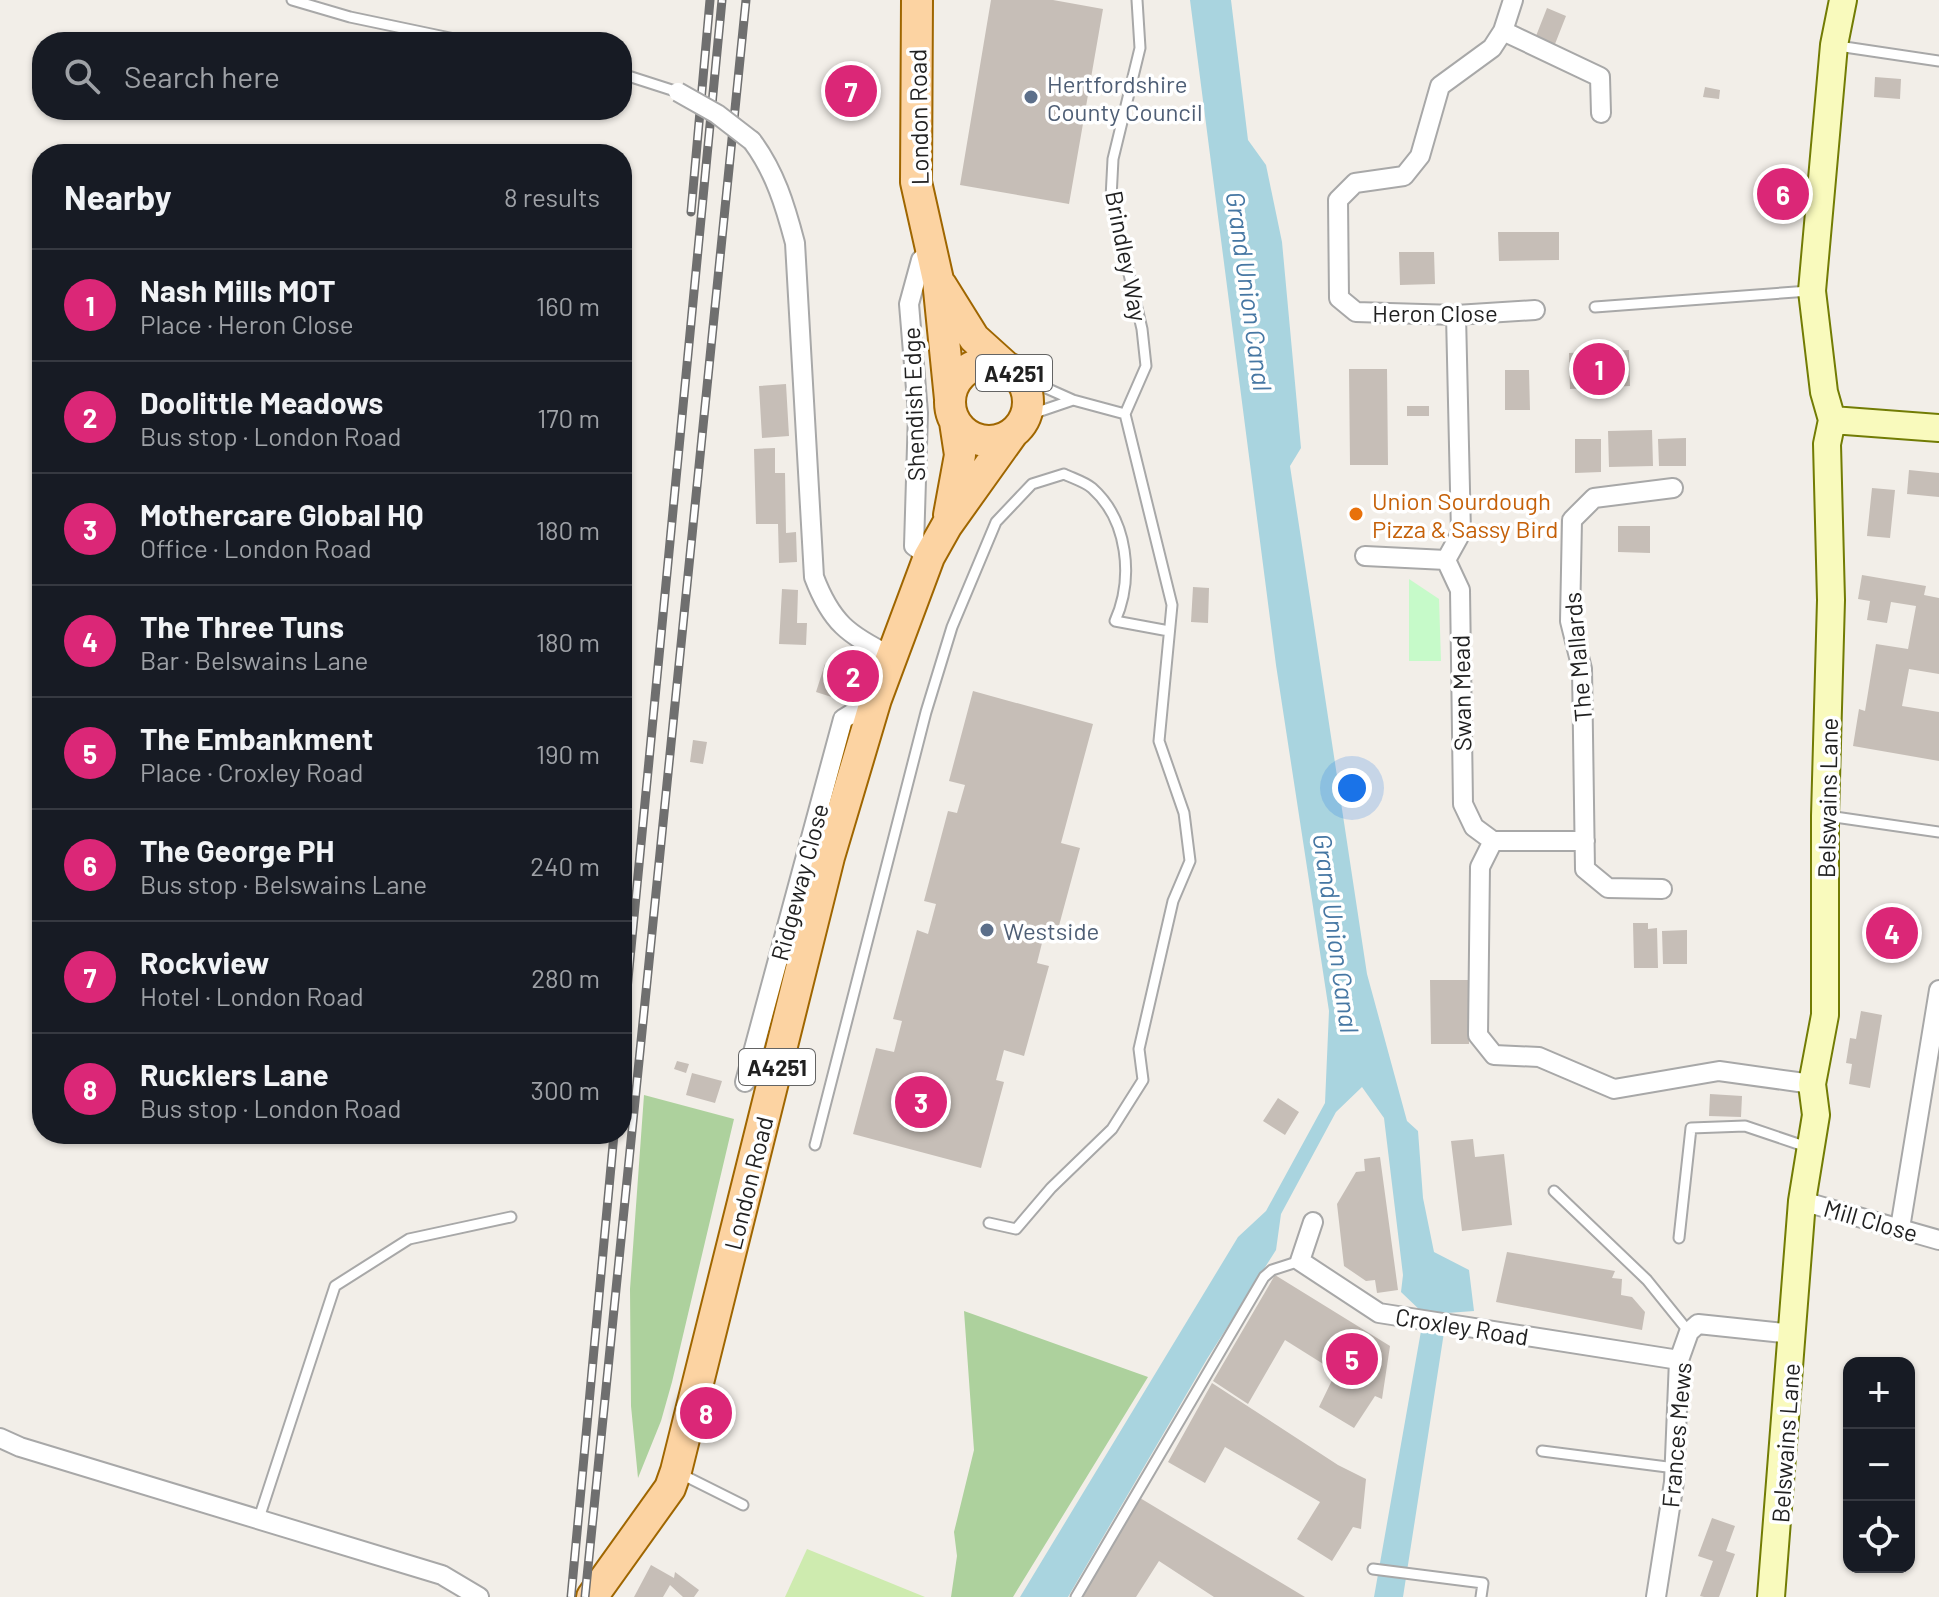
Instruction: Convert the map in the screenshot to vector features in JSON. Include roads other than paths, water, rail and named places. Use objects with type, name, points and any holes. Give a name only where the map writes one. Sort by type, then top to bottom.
[{"type":"main road","name":"London Road","points":[[917,0],[916,182],[938,280],[960,455],[947,525]]},
{"type":"main road","name":"London Road","points":[[938,280],[974,338],[1011,371]]},
{"type":"main road","name":"A4251","points":[[952,410],[957,379],[972,367],[985,363],[1011,371],[1026,388],[1019,425]]},
{"type":"main road","points":[[952,410],[978,440],[999,440],[1019,425]]},
{"type":"main road","name":"London Road","points":[[592,1597],[670,1488],[676,1471],[829,857],[891,656],[929,557],[947,525],[1019,425]]},
{"type":"street","points":[[1513,0],[1503,31],[1600,77],[1601,113]]},
{"type":"street","name":"Belswains Lane","points":[[1773,1597],[1802,1201],[1816,1115],[1812,1084],[1825,1015],[1825,816],[1831,600],[1827,444],[1832,420],[1824,392],[1812,291],[1834,45],[1843,0]]},
{"type":"street","name":"Heron Close","points":[[1503,31],[1492,48],[1440,86],[1420,156],[1404,176],[1355,183],[1338,200],[1339,298],[1356,312],[1456,315],[1535,310]]},
{"type":"street","points":[[678,92],[717,114],[752,141],[767,162],[784,199],[795,243],[814,577],[826,609],[845,628],[891,656]]},
{"type":"street","name":"Shendish Edge","points":[[929,557],[914,546],[918,413],[909,304],[921,260],[932,248]]},
{"type":"street","points":[[1365,556],[1446,560],[1461,533],[1456,315]]},
{"type":"street","points":[[1832,420],[1939,428]]},
{"type":"street","name":"The Mallards","points":[[1662,889],[1608,888],[1585,869],[1582,669],[1570,621],[1572,520],[1594,498],[1673,488]]},
{"type":"street","name":"Swan Mead","points":[[1446,560],[1460,590],[1463,804],[1474,827],[1493,841]]},
{"type":"street","name":"Ridgeway Close","points":[[745,1082],[843,719],[876,699]]},
{"type":"street","points":[[1585,841],[1493,841],[1480,867],[1478,1035],[1494,1055],[1539,1057],[1614,1089],[1719,1071],[1812,1084]]},
{"type":"street","points":[[1900,1228],[1939,990]]},
{"type":"street","name":"Mill Close","points":[[1802,1201],[1939,1240]]},
{"type":"street","points":[[1300,1261],[1313,1222]]},
{"type":"street","name":"Croxley Road","points":[[1300,1261],[1379,1313],[1679,1360]]},
{"type":"street","name":"Frances Mews","points":[[1656,1597],[1675,1468],[1679,1360],[1689,1332],[1698,1324],[1793,1334]]},
{"type":"street","points":[[0,1438],[442,1575],[479,1597]]},
{"type":"lane","points":[[292,0],[350,17],[421,32]]},
{"type":"lane","name":"Brindley Way","points":[[1125,414],[1146,366],[1142,329],[1111,198],[1113,159],[1140,48],[1137,0]]},
{"type":"lane","points":[[1834,45],[1939,61]]},
{"type":"lane","points":[[632,77],[678,92]]},
{"type":"lane","points":[[1595,307],[1812,291]]},
{"type":"lane","points":[[989,1223],[1016,1229],[1051,1188],[1112,1129],[1143,1080],[1139,1049],[1173,901],[1190,861],[1184,813],[1159,741],[1172,605],[1125,414],[1073,400],[1011,371]]},
{"type":"lane","points":[[1019,425],[1073,400]]},
{"type":"lane","points":[[815,1145],[926,712],[952,627],[996,522],[1032,484],[1064,474],[1091,487],[1117,521],[1127,565],[1124,602],[1115,621],[1169,631]]},
{"type":"lane","points":[[1825,816],[1939,832]]},
{"type":"lane","points":[[1679,1238],[1691,1128],[1745,1126],[1810,1148]]},
{"type":"lane","points":[[1554,1191],[1647,1280],[1689,1332]]},
{"type":"lane","points":[[259,1518],[335,1286],[409,1239],[511,1217]]},
{"type":"lane","points":[[1076,1597],[1264,1277],[1272,1270],[1300,1261]]},
{"type":"lane","points":[[1542,1451],[1675,1468]]},
{"type":"lane","points":[[676,1471],[743,1505]]},
{"type":"lane","points":[[1373,1569],[1483,1583],[1481,1597]]},
{"type":"water","name":"Grand Union Canal","points":[[1190,0],[1231,0],[1248,140],[1266,165],[1282,242],[1301,448],[1290,466],[1367,974],[1407,1121],[1418,1131],[1423,1198],[1434,1252],[1469,1270],[1474,1311],[1447,1313],[1403,1597],[1374,1597],[1424,1314],[1401,1292],[1403,1275],[1384,1118],[1362,1087],[1336,1112],[1281,1214],[1276,1250],[1207,1359],[1068,1597],[1020,1597],[1238,1237],[1266,1211],[1325,1103],[1329,1011],[1276,665]]},
{"type":"railway","points":[[691,212],[710,0]]},
{"type":"railway","points":[[632,938],[722,0]]},
{"type":"railway","points":[[632,1131],[746,0]]},
{"type":"railway","points":[[571,1597],[613,1144]]},
{"type":"railway","points":[[585,1597],[631,1144]]},
{"type":"place","name":"Rockview","points":[[851,91]]},
{"type":"place","name":"Hertfordshire County Council","points":[[1031,97]]},
{"type":"place","name":"The George PH","points":[[1783,194]]},
{"type":"place","name":"Nash Mills MOT","points":[[1599,369]]},
{"type":"place","name":"Union Sourdough Pizza & Sassy Bird","points":[[1356,514]]},
{"type":"place","name":"Doolittle Meadows","points":[[853,676]]},
{"type":"place","name":"Westside","points":[[987,930]]},
{"type":"place","name":"The Three Tuns","points":[[1892,933]]},
{"type":"place","name":"Mothercare Global HQ","points":[[921,1102]]},
{"type":"place","name":"The Embankment","points":[[1352,1359]]},
{"type":"place","name":"Rucklers Lane","points":[[706,1413]]}]
